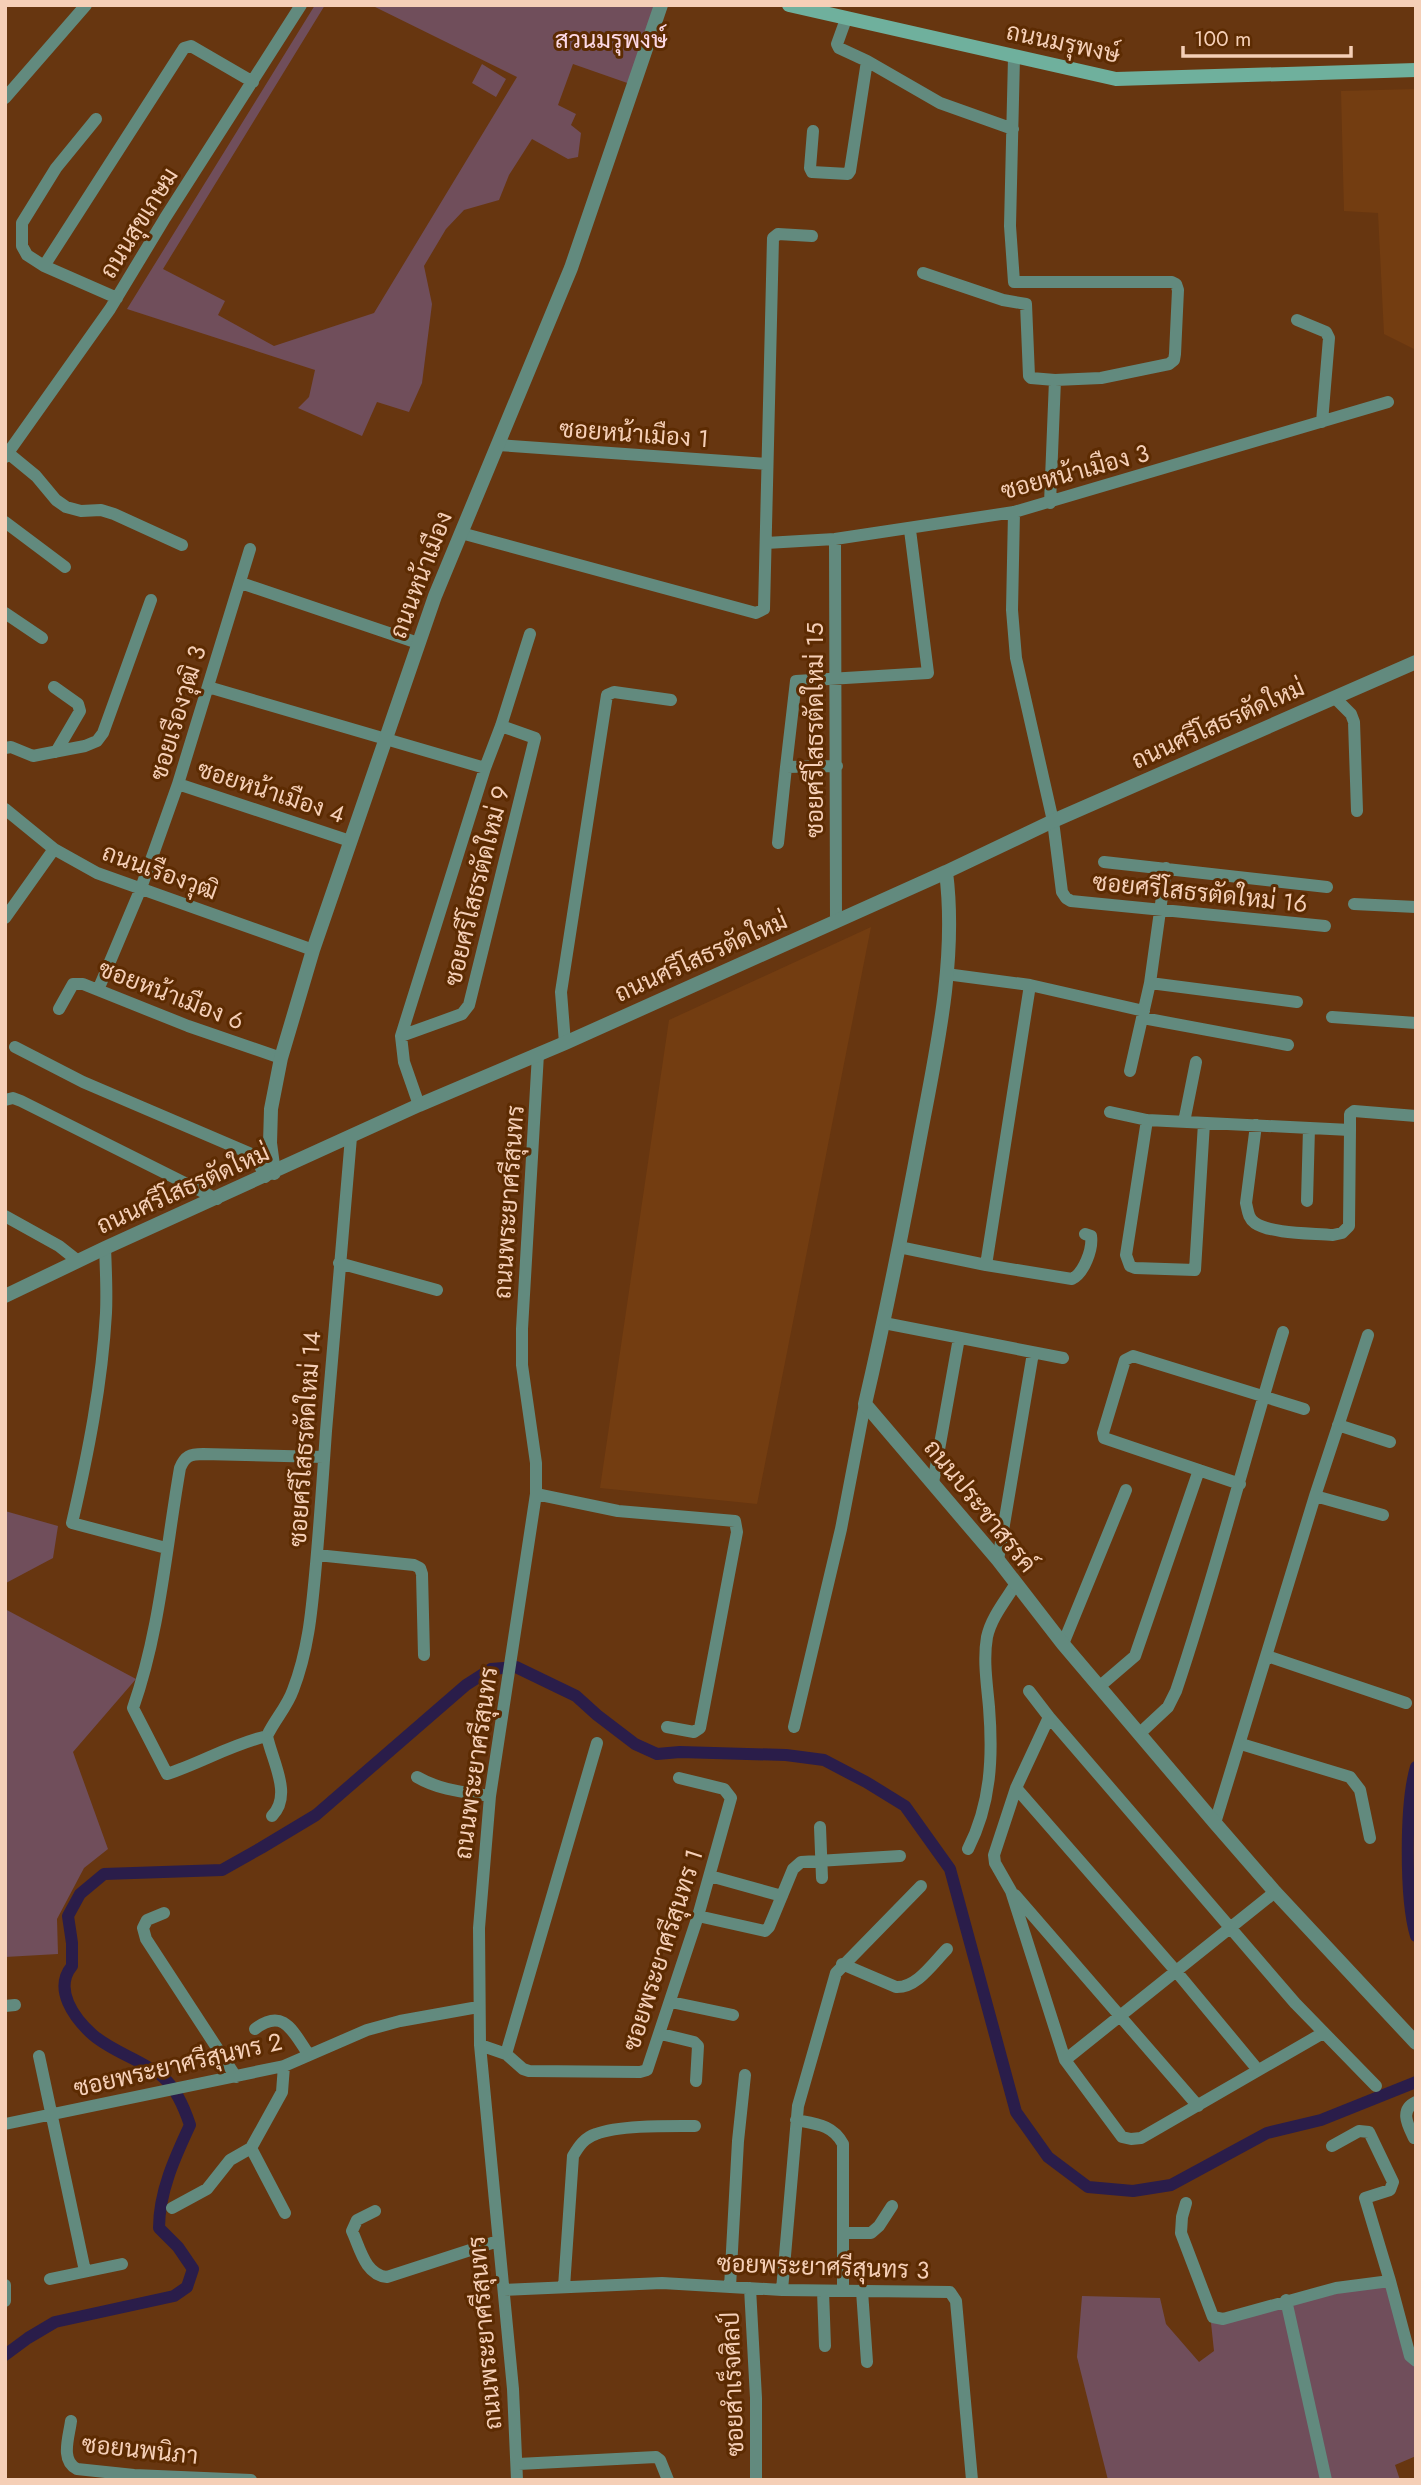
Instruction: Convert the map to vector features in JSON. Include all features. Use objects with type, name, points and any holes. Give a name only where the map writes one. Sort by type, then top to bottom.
[{"type":"main road","name":"ถนนมรุพงษ์","points":[[789,5],[1116,79],[1416,70]]},
{"type":"street","points":[[5,98],[86,5]]},
{"type":"street","name":"ถนนสุขเกษม","points":[[7,455],[117,298],[165,218],[302,5]]},
{"type":"street","name":"ถนนหน้าเมือง","points":[[269,1175],[270,1126],[281,1058],[313,950],[418,643],[573,260],[661,5]]},
{"type":"street","points":[[846,19],[837,44],[839,48],[940,103],[1013,129]]},
{"type":"street","points":[[44,266],[184,48],[191,46],[253,82]]},
{"type":"street","points":[[1014,57],[1010,226],[1015,302]]},
{"type":"street","points":[[813,131],[810,168],[813,172],[848,174],[867,61]]},
{"type":"street","points":[[96,119],[56,168],[22,223],[22,246],[27,255],[44,266],[117,298]]},
{"type":"street","points":[[461,533],[756,613],[764,609],[774,238],[779,234],[812,236]]},
{"type":"street","points":[[923,273],[1015,302],[1025,302],[1031,378],[1101,379],[1169,364],[1174,359],[1176,284],[1014,282]]},
{"type":"street","points":[[1297,320],[1326,332],[1329,338],[1322,422]]},
{"type":"street","points":[[1051,503],[1055,380]]},
{"type":"street","name":"ซอยหน้าเมือง 3","points":[[766,543],[835,539],[910,530],[1014,512],[1388,402]]},
{"type":"street","name":"ซอยหน้าเมือง 1","points":[[498,445],[767,464]]},
{"type":"street","points":[[7,455],[36,475],[66,508],[81,511],[101,510],[114,514],[182,545]]},
{"type":"street","points":[[1014,512],[1012,610],[1016,658],[1053,821]]},
{"type":"street","points":[[5,522],[65,567]]},
{"type":"street","points":[[778,843],[796,681],[928,673],[910,530]]},
{"type":"street","name":"ซอยศรีโสธรตัดใหม่ 15","points":[[835,539],[836,921]]},
{"type":"street","name":"ซอยเรืองวุฒิ 3","points":[[98,989],[141,888],[178,784],[250,549]]},
{"type":"street","points":[[241,583],[418,643]]},
{"type":"street","points":[[5,748],[11,747],[33,755],[85,746],[97,741],[103,733],[151,600]]},
{"type":"street","points":[[5,613],[42,638]]},
{"type":"street","name":"ซอยศรีโสธรตัดใหม่ 9","points":[[419,1105],[404,1062],[401,1036],[530,634]]},
{"type":"street","name":"ถนนศรีโสธรตัดใหม่","points":[[5,1296],[419,1105],[565,1043],[946,872],[1053,821],[1416,662]]},
{"type":"street","points":[[54,687],[78,705],[80,711],[56,751]]},
{"type":"street","points":[[208,687],[485,768]]},
{"type":"street","points":[[565,1043],[561,992],[607,695],[614,692],[671,700]]},
{"type":"street","points":[[1335,698],[1354,722],[1357,811]]},
{"type":"street","name":"ซอยศรีโสธรตัดใหม่ 9","points":[[401,1036],[462,1014],[469,1005],[535,737],[501,726]]},
{"type":"street","points":[[786,767],[837,766]]},
{"type":"street","name":"ซอยหน้าเมือง 4","points":[[178,784],[350,841]]},
{"type":"street","name":"ถนนเรืองวุฒิ","points":[[6,810],[54,849],[97,873],[313,950]]},
{"type":"street","name":"ซอยศรีโสธรตัดใหม่ 16","points":[[1053,821],[1062,892],[1071,901],[1325,926]]},
{"type":"street","points":[[5,918],[54,849]]},
{"type":"street","points":[[1104,862],[1327,887]]},
{"type":"street","points":[[1130,1071],[1150,983],[1166,868]]},
{"type":"street","points":[[794,1727],[841,1529],[884,1323],[936,1049],[950,918],[946,872]]},
{"type":"street","points":[[1354,904],[1416,907]]},
{"type":"street","points":[[946,974],[1030,985],[1144,1015],[1287,1045]]},
{"type":"street","points":[[1150,983],[1297,1002]]},
{"type":"street","name":"ซอยหน้าเมือง 6","points":[[59,1009],[73,984],[83,984],[188,1026],[281,1058]]},
{"type":"street","points":[[986,1265],[1030,985]]},
{"type":"street","points":[[1332,1017],[1416,1023]]},
{"type":"street","points":[[15,1047],[83,1082],[249,1153],[269,1175]]},
{"type":"street","name":"ถนนพระยาศรีสุนทร","points":[[516,2480],[518,2464],[480,2045],[479,1928],[490,1796],[536,1494],[536,1463],[522,1365],[522,1329],[538,1054]]},
{"type":"street","points":[[1184,1122],[1196,1062]]},
{"type":"street","points":[[5,1100],[13,1098],[22,1101],[217,1199]]},
{"type":"street","points":[[1256,1125],[1246,1203],[1249,1215],[1254,1222],[1266,1228],[1333,1235],[1349,1226],[1350,1114],[1359,1110],[1416,1116]]},
{"type":"street","points":[[1110,1112],[1147,1120],[1350,1130]]},
{"type":"street","points":[[1147,1120],[1126,1255],[1130,1266],[1135,1268],[1195,1270],[1204,1123]]},
{"type":"street","points":[[1307,1201],[1309,1128]]},
{"type":"street","name":"ซอยศรีโสธรตัดใหม่ 14","points":[[267,1736],[285,1708],[303,1660],[311,1625],[351,1137]]},
{"type":"street","points":[[5,1216],[59,1246],[78,1261]]},
{"type":"street","points":[[899,1247],[1072,1279],[1081,1273],[1092,1244],[1091,1236],[1085,1234]]},
{"type":"street","points":[[105,1248],[106,1312],[101,1366],[94,1420],[72,1523],[166,1548]]},
{"type":"street","points":[[339,1263],[437,1290]]},
{"type":"street","points":[[884,1323],[1063,1358]]},
{"type":"street","points":[[1139,1734],[1168,1707],[1176,1691],[1240,1484],[1283,1332]]},
{"type":"street","points":[[1215,1823],[1315,1496],[1368,1335]]},
{"type":"street","points":[[933,1483],[959,1338]]},
{"type":"street","points":[[998,1560],[1033,1353]]},
{"type":"street","points":[[1240,1484],[1104,1438],[1102,1433],[1125,1360],[1133,1356],[1304,1409]]},
{"type":"street","name":"ถนนประชาสรรค์","points":[[865,1404],[1215,1823],[1275,1892],[1416,2043]]},
{"type":"street","points":[[1338,1425],[1390,1442]]},
{"type":"street","points":[[272,1816],[280,1808],[282,1798],[267,1736],[243,1742],[206,1760],[167,1774],[133,1708],[144,1677],[157,1615],[166,1548],[184,1458],[191,1454],[324,1457]]},
{"type":"street","points":[[1100,1686],[1135,1657],[1199,1470]]},
{"type":"street","points":[[1063,1644],[1126,1490]]},
{"type":"street","points":[[536,1494],[618,1511],[735,1521],[737,1532],[700,1728],[694,1732],[667,1727]]},
{"type":"street","points":[[1315,1496],[1384,1515]]},
{"type":"street","points":[[317,1555],[414,1565],[420,1568],[424,1655]]},
{"type":"street","points":[[968,1849],[980,1826],[990,1773],[985,1671],[988,1635],[994,1619],[1015,1585]]},
{"type":"street","points":[[1267,1656],[1406,1703]]},
{"type":"street","points":[[1029,1691],[1323,2033],[1376,2086]]},
{"type":"street","points":[[1049,1717],[1016,1788],[994,1855],[995,1863],[1011,1891],[1198,2106]]},
{"type":"street","points":[[506,2054],[597,1743]]},
{"type":"street","points":[[1241,1744],[1350,1777],[1360,1790],[1370,1838]]},
{"type":"street","points":[[417,1777],[444,1788],[490,1796]]},
{"type":"street","name":"ซอยพระยาศรีสุนทร 1","points":[[480,2045],[506,2054],[529,2071],[647,2070],[698,1916],[731,1798],[724,1789],[679,1778]]},
{"type":"street","points":[[1016,1788],[1175,1970],[1258,2070]]},
{"type":"street","points":[[820,1827],[822,1878]]},
{"type":"street","points":[[698,1916],[765,1931],[795,1866],[801,1862],[900,1856]]},
{"type":"street","points":[[710,1876],[782,1896]]},
{"type":"street","points":[[782,2290],[796,2120],[834,1980],[842,1964],[921,1886]]},
{"type":"street","points":[[1011,1891],[1065,2060],[1122,2137],[1141,2138],[1323,2033]]},
{"type":"street","points":[[1065,2060],[1275,1892]]},
{"type":"street","points":[[164,1913],[147,1920],[143,1928],[146,1939],[236,2077]]},
{"type":"street","points":[[842,1964],[896,1987],[905,1987],[914,1983],[947,1949]]},
{"type":"street","points":[[671,2002],[733,2015]]},
{"type":"street","name":"ซอยพระยาศรีสุนทร 2","points":[[5,2124],[284,2066],[367,2030],[400,2021],[478,2007]]},
{"type":"street","points":[[255,2029],[267,2020],[282,2022],[293,2032],[309,2055]]},
{"type":"street","points":[[660,2034],[694,2042],[698,2046],[696,2081]]},
{"type":"street","points":[[39,2056],[85,2271]]},
{"type":"street","points":[[172,2208],[207,2189],[230,2160],[251,2148],[282,2092],[284,2066]]},
{"type":"street","points":[[730,2287],[738,2141],[745,2075]]},
{"type":"street","points":[[1414,2138],[1406,2122],[1405,2112],[1416,2102]]},
{"type":"street","points":[[796,2120],[824,2125],[833,2130],[843,2144],[842,2291]]},
{"type":"street","points":[[564,2287],[573,2156],[580,2143],[594,2134],[611,2130],[695,2126]]},
{"type":"street","points":[[1332,2146],[1359,2131],[1369,2132],[1393,2182],[1390,2190],[1365,2198],[1410,2356],[1416,2361]]},
{"type":"street","points":[[251,2148],[285,2213]]},
{"type":"street","points":[[1186,2203],[1181,2217],[1181,2233],[1213,2317],[1223,2319],[1336,2288],[1390,2281]]},
{"type":"street","points":[[843,2233],[871,2233],[892,2206]]},
{"type":"street","points":[[375,2211],[357,2220],[352,2231],[369,2269],[378,2276],[387,2277],[498,2241]]},
{"type":"street","points":[[50,2278],[122,2264]]},
{"type":"street","name":"ซอยพระยาศรีสุนทร 3","points":[[503,2290],[662,2283],[782,2290],[945,2291],[953,2294],[956,2301],[972,2480]]},
{"type":"street","points":[[5,2285],[5,2301]]},
{"type":"street","name":"ซอยสำเร็จศิลป์","points":[[750,2288],[756,2480]]},
{"type":"street","points":[[823,2291],[825,2346]]},
{"type":"street","points":[[862,2291],[867,2362]]},
{"type":"street","points":[[1286,2300],[1326,2480]]},
{"type":"street","name":"ซอยนพนิภา","points":[[71,2421],[66,2459],[77,2469],[251,2480]]},
{"type":"street","points":[[518,2464],[656,2457],[660,2460],[667,2480]]},
{"type":"shaded area","points":[[1416,89],[1416,350],[1384,334],[1378,213],[1344,211],[1341,91]]},
{"type":"shaded area","points":[[871,927],[757,1504],[600,1488],[669,1020]]},
{"type":"green space","name":"สวนมรุพงษ์","points":[[315,5],[325,5],[163,269],[225,301],[218,315],[274,346],[374,313],[517,77],[371,5],[661,5],[633,85],[573,64],[558,105],[576,114],[571,125],[581,133],[578,157],[568,159],[532,139],[509,175],[499,200],[464,210],[446,229],[424,266],[432,304],[422,383],[409,412],[377,402],[362,436],[298,408],[309,397],[315,370],[127,309]]},
{"type":"green space","points":[[482,64],[506,79],[496,97],[472,83]]},
{"type":"green space","points":[[5,1511],[58,1526],[53,1558],[6,1583],[5,1589]]},
{"type":"green space","points":[[5,1609],[136,1679],[73,1752],[108,1849],[84,1868],[57,1919],[58,1954],[5,1957]]},
{"type":"green space","points":[[1377,2285],[1388,2288],[1404,2343],[1416,2371],[1416,2456],[1395,2465],[1400,2480],[1329,2480],[1293,2303]]},
{"type":"green space","points":[[1082,2296],[1160,2298],[1166,2324],[1199,2362],[1214,2351],[1211,2323],[1283,2306],[1322,2480],[1108,2480],[1077,2357]]},
{"type":"waterway","points":[[5,2355],[55,2322],[174,2296],[187,2287],[193,2269],[178,2247],[159,2228],[165,2188],[190,2125],[183,2106],[164,2078],[93,2035],[68,2003],[65,1984],[72,1966],[68,1916],[80,1894],[104,1874],[222,1870],[316,1815],[466,1685],[491,1669],[516,1667],[576,1696],[635,1744],[657,1754],[680,1752],[786,1755],[824,1760],[905,1806],[950,1869],[1016,2112],[1048,2157],[1088,2187],[1133,2191],[1171,2185],[1267,2133],[1321,2120],[1416,2082]]},
{"type":"waterway","points":[[1416,1767],[1408,1827],[1408,1876],[1416,1936]]}]
